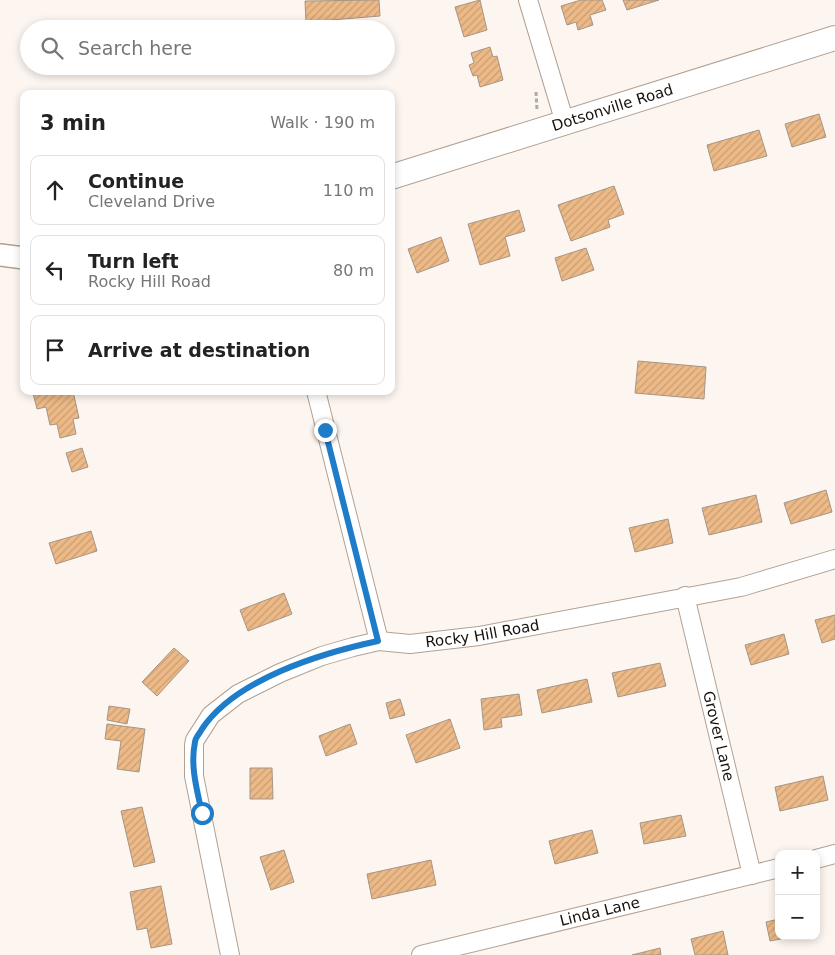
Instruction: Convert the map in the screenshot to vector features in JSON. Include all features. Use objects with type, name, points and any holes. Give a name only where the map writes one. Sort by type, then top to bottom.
[{"type":"main road","name":"Dotsonville Road","points":[[395,176],[835,38]]},
{"type":"street","points":[[528,0],[565,123]]},
{"type":"street","points":[[0,255],[20,258]]},
{"type":"street","points":[[230,955],[194,776],[195,740],[211,715],[238,694],[280,673],[322,656],[378,641],[317,395]]},
{"type":"street","name":"Rocky Hill Road","points":[[378,641],[410,644],[479,636],[741,587],[835,559]]},
{"type":"street","name":"Grover Lane","points":[[685,596],[752,875]]},
{"type":"street","points":[[820,858],[835,854]]},
{"type":"street","name":"Linda Lane","points":[[421,955],[775,869]]},
{"type":"building","points":[[379,0],[380,16],[306,20],[305,1]]},
{"type":"building","points":[[480,0],[487,30],[464,37],[455,7]]},
{"type":"building","points":[[581,0],[602,0],[606,10],[590,15],[593,25],[578,30],[576,22],[567,25],[561,6]]},
{"type":"building","points":[[623,0],[659,0],[627,10]]},
{"type":"building","points":[[490,47],[493,57],[497,56],[503,80],[480,87],[477,75],[473,76],[469,65],[474,63],[471,53]]},
{"type":"building","points":[[819,114],[826,137],[792,147],[785,124]]},
{"type":"building","points":[[759,130],[767,156],[714,171],[707,145]]},
{"type":"building","points":[[614,186],[624,214],[608,220],[610,227],[571,241],[558,205]]},
{"type":"building","points":[[519,210],[525,231],[505,237],[510,256],[480,265],[468,224]]},
{"type":"building","points":[[441,237],[449,261],[417,273],[408,249]]},
{"type":"building","points":[[586,248],[594,270],[562,281],[555,258]]},
{"type":"building","points":[[638,361],[706,367],[704,399],[635,393]]},
{"type":"building","points":[[34,395],[74,395],[79,418],[73,419],[76,434],[60,438],[57,424],[50,425],[46,407],[37,409]]},
{"type":"building","points":[[82,448],[88,467],[72,472],[66,453]]},
{"type":"building","points":[[826,490],[832,512],[791,524],[784,503]]},
{"type":"building","points":[[756,495],[762,522],[709,535],[702,508]]},
{"type":"building","points":[[668,519],[673,543],[635,552],[629,528]]},
{"type":"building","points":[[91,531],[97,551],[56,564],[49,543]]},
{"type":"building","points":[[284,593],[292,614],[248,631],[240,610]]},
{"type":"building","points":[[835,615],[835,639],[822,643],[815,620]]},
{"type":"building","points":[[784,634],[789,654],[751,665],[745,645]]},
{"type":"building","points":[[174,648],[189,661],[157,696],[142,682]]},
{"type":"building","points":[[660,663],[666,686],[618,697],[612,673]]},
{"type":"building","points":[[587,679],[592,702],[542,713],[537,690]]},
{"type":"building","points":[[519,694],[522,715],[501,718],[502,727],[484,730],[481,699]]},
{"type":"building","points":[[400,699],[405,715],[390,719],[386,703]]},
{"type":"building","points":[[109,706],[130,709],[127,724],[107,720]]},
{"type":"building","points":[[450,719],[460,748],[416,763],[406,735]]},
{"type":"building","points":[[107,724],[145,729],[139,772],[117,769],[121,741],[105,739]]},
{"type":"building","points":[[350,724],[357,744],[326,756],[319,736]]},
{"type":"building","points":[[250,768],[272,768],[273,799],[250,799]]},
{"type":"building","points":[[823,776],[828,800],[780,811],[775,787]]},
{"type":"building","points":[[142,807],[155,862],[134,867],[121,811]]},
{"type":"building","points":[[681,815],[686,836],[644,844],[640,823]]},
{"type":"building","points":[[592,830],[598,853],[555,864],[549,841]]},
{"type":"building","points":[[284,850],[294,882],[271,890],[260,857]]},
{"type":"building","points":[[431,860],[436,885],[372,899],[367,874]]},
{"type":"building","points":[[161,886],[172,944],[151,948],[147,928],[137,930],[130,892]]},
{"type":"building","points":[[775,920],[775,940],[770,941],[766,922]]},
{"type":"building","points":[[723,931],[728,955],[695,955],[691,939]]},
{"type":"building","points":[[660,948],[661,955],[632,955]]},
{"type":"route","points":[[202,813],[194,776],[195,740],[211,715],[238,694],[280,673],[322,656],[378,641],[325,430]]}]
